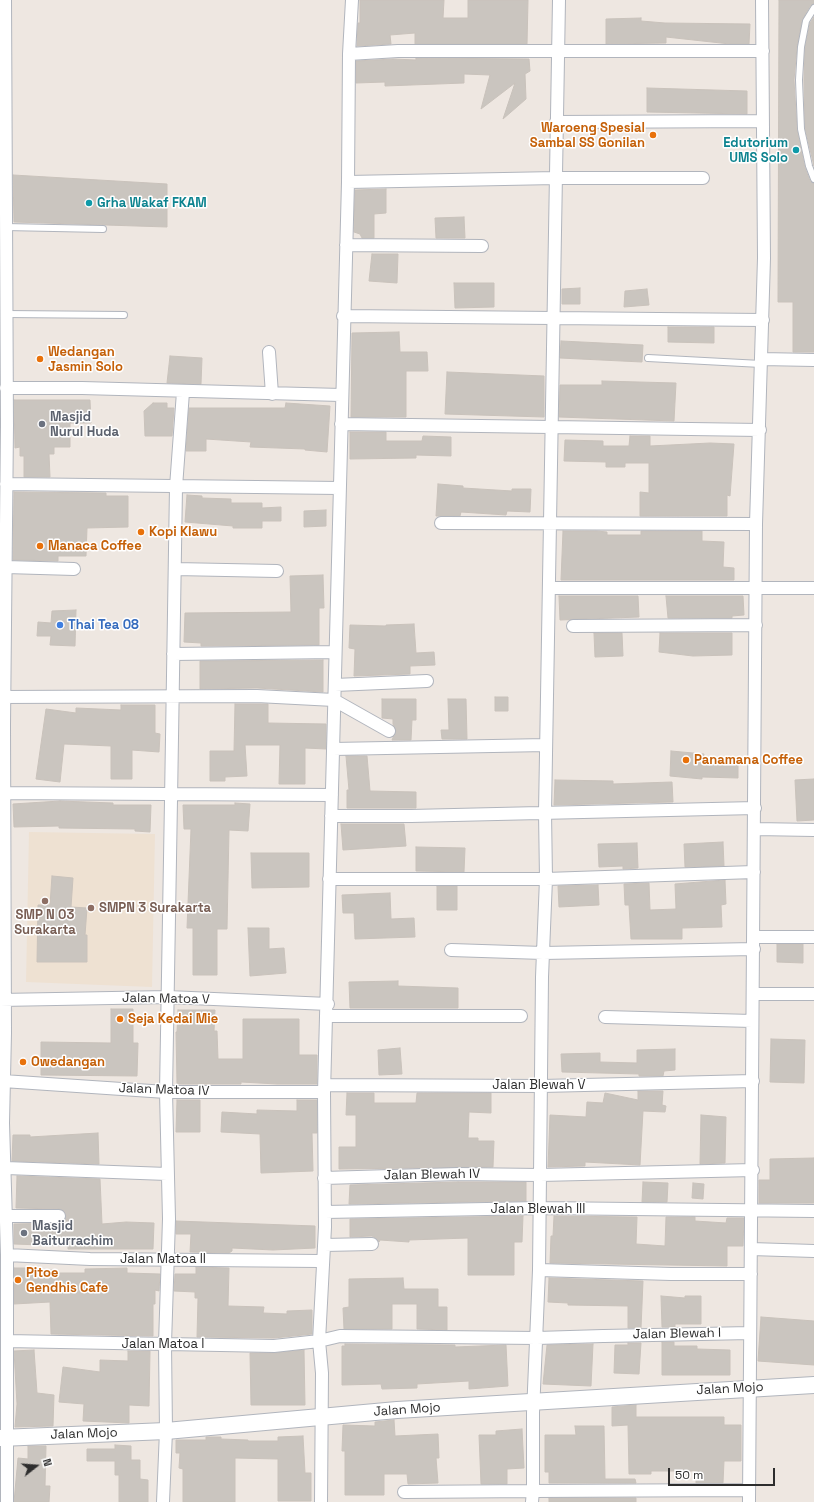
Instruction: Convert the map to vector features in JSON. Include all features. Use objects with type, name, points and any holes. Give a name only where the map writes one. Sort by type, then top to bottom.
[{"type":"street","points":[[5,0],[2,32],[2,193],[5,227],[3,275],[5,314],[3,353],[6,388],[3,425],[6,484],[3,527],[6,567],[3,615],[2,925],[3,1081],[7,1216],[7,1341],[3,1438],[7,1502]]},
{"type":"street","points":[[321,1502],[322,1374],[319,1341],[325,1212],[325,1088],[328,1016],[331,816],[352,0]]},
{"type":"street","points":[[532,1496],[539,1270],[543,952],[546,880],[546,745],[559,0]]},
{"type":"street","points":[[404,1492],[532,1496],[749,1496],[751,1210],[753,1170],[752,1021],[754,994],[756,524],[763,320],[762,0]]},
{"type":"street","points":[[350,54],[398,52],[763,51]]},
{"type":"street","points":[[556,122],[763,121]]},
{"type":"street","points":[[348,182],[556,178],[702,178]]},
{"type":"street","points":[[346,244],[482,246]]},
{"type":"street","points":[[343,316],[763,320]]},
{"type":"street","points":[[269,352],[272,394]]},
{"type":"street","points":[[761,361],[814,360]]},
{"type":"street","points":[[6,388],[82,388],[341,396]]},
{"type":"street","points":[[163,1502],[166,1431],[165,1344],[168,1259],[166,1092],[176,487],[183,392]]},
{"type":"street","points":[[341,424],[760,430]]},
{"type":"street","points":[[6,484],[339,488]]},
{"type":"street","points":[[441,523],[550,522],[756,524]]},
{"type":"street","points":[[6,567],[74,569]]},
{"type":"street","points":[[175,569],[277,571]]},
{"type":"street","points":[[549,588],[814,588]]},
{"type":"street","points":[[573,626],[756,625]]},
{"type":"street","points":[[173,654],[335,652]]},
{"type":"street","points":[[335,685],[427,681]]},
{"type":"street","points":[[3,697],[173,698],[256,696],[334,700],[389,731]]},
{"type":"street","points":[[333,749],[546,745]]},
{"type":"street","points":[[2,793],[332,795]]},
{"type":"street","points":[[331,816],[411,816],[755,808]]},
{"type":"street","points":[[755,830],[814,830]]},
{"type":"street","points":[[330,880],[546,880],[754,872]]},
{"type":"street","points":[[754,937],[814,937]]},
{"type":"street","points":[[451,950],[543,952],[754,949]]},
{"type":"street","points":[[754,994],[814,994]]},
{"type":"street","name":"Jalan Matoa V","points":[[3,1000],[168,997],[328,1004]]},
{"type":"street","points":[[328,1016],[521,1016]]},
{"type":"street","points":[[605,1018],[752,1021]]},
{"type":"street","name":"Jalan Matoa IV","points":[[3,1081],[166,1092],[325,1088]]},
{"type":"street","name":"Jalan Blewah V","points":[[325,1088],[542,1086],[753,1081]]},
{"type":"street","points":[[6,1168],[167,1174]]},
{"type":"street","name":"Jalan Blewah IV","points":[[324,1178],[458,1174],[540,1176],[753,1170]]},
{"type":"street","name":"Jalan Blewah III","points":[[325,1212],[540,1208],[814,1211]]},
{"type":"street","points":[[7,1216],[59,1216]]},
{"type":"street","points":[[324,1245],[372,1244]]},
{"type":"street","points":[[751,1249],[814,1251]]},
{"type":"street","name":"Jalan Matoa II","points":[[7,1255],[320,1261]]},
{"type":"street","points":[[539,1270],[670,1274],[751,1274]]},
{"type":"street","name":"Jalan Blewah I","points":[[537,1338],[750,1333]]},
{"type":"street","name":"Jalan Matoa I","points":[[7,1341],[274,1346],[319,1341],[340,1336],[537,1338]]},
{"type":"street","name":"Jalan Mojo","points":[[3,1438],[166,1431],[321,1416],[749,1387],[814,1384]]},
{"type":"lane","points":[[814,8],[806,21],[801,48],[799,80],[801,130],[808,166],[814,179]]},
{"type":"lane","points":[[5,227],[103,229]]},
{"type":"lane","points":[[5,314],[124,315]]},
{"type":"lane","points":[[648,358],[761,361]]},
{"type":"shaded area","name":"SMPN 3 Surakarta","points":[[29,832],[155,834],[152,987],[26,982]]},
{"type":"building","points":[[360,0],[444,0],[443,18],[468,18],[468,0],[528,0],[527,44],[415,44],[415,33],[390,35],[391,44],[357,46],[358,23],[360,23]]},
{"type":"building","name":"Edutorium UMS Solo","points":[[779,0],[814,0],[814,4],[810,6],[802,20],[797,47],[794,80],[797,130],[805,168],[810,181],[814,183],[814,352],[793,352],[793,302],[778,302]]},
{"type":"building","points":[[814,17],[814,166],[805,128],[804,80],[805,48],[810,23]]},
{"type":"building","points":[[641,18],[641,21],[665,23],[750,24],[749,44],[730,44],[666,37],[666,43],[606,44],[606,19]]},
{"type":"building","points":[[416,58],[529,59],[530,71],[525,74],[526,99],[503,119],[515,83],[481,109],[490,75],[464,74],[464,83],[385,86],[385,82],[356,83],[356,61],[393,59],[416,60]]},
{"type":"building","points":[[647,88],[747,91],[747,114],[647,112]]},
{"type":"building","name":"Grha Wakaf FKAM","points":[[13,175],[167,184],[167,227],[14,222]]},
{"type":"building","points":[[386,189],[386,213],[374,214],[374,238],[362,238],[360,234],[354,232],[355,190]]},
{"type":"building","points":[[464,217],[465,238],[436,238],[435,218]]},
{"type":"building","points":[[372,254],[398,254],[397,283],[369,281]]},
{"type":"building","points":[[454,283],[494,283],[494,307],[455,308]]},
{"type":"building","points":[[580,288],[580,304],[562,304],[562,289]]},
{"type":"building","points":[[647,289],[649,305],[624,307],[625,291]]},
{"type":"building","points":[[668,327],[714,327],[714,343],[668,342]]},
{"type":"building","points":[[399,332],[400,352],[427,352],[428,371],[406,371],[406,417],[351,417],[352,333]]},
{"type":"building","points":[[561,341],[643,345],[642,362],[560,358]]},
{"type":"building","points":[[170,356],[202,358],[201,384],[167,383]]},
{"type":"building","points":[[447,372],[544,376],[544,417],[445,414]]},
{"type":"building","points":[[602,381],[676,383],[674,421],[559,417],[560,385],[602,385]]},
{"type":"building","name":"Masjid Nurul Huda","points":[[14,400],[90,400],[91,423],[70,423],[70,447],[54,447],[54,454],[49,454],[50,477],[24,477],[24,456],[20,456],[20,447],[15,448]]},
{"type":"building","points":[[153,403],[167,403],[167,408],[174,408],[172,436],[145,436],[144,411]]},
{"type":"building","points":[[286,403],[330,406],[327,452],[305,449],[250,447],[251,442],[206,439],[206,451],[186,451],[189,408],[285,408]]},
{"type":"building","points":[[350,432],[386,432],[386,441],[422,441],[423,436],[451,437],[451,456],[416,455],[416,458],[350,459]]},
{"type":"building","points":[[630,436],[650,436],[650,446],[710,443],[734,444],[730,496],[727,495],[727,516],[640,516],[640,492],[649,493],[649,463],[625,463],[625,467],[606,467],[606,462],[564,461],[565,440],[603,441],[603,446],[629,446]]},
{"type":"building","points":[[438,484],[463,486],[463,488],[512,491],[512,489],[531,489],[530,512],[507,511],[506,515],[461,512],[460,516],[436,516]]},
{"type":"building","points":[[14,492],[106,493],[106,496],[128,496],[128,527],[87,528],[86,556],[58,556],[58,561],[13,560]]},
{"type":"building","points":[[187,495],[202,496],[202,498],[231,499],[231,503],[262,503],[262,508],[281,507],[281,521],[262,521],[262,528],[233,528],[233,526],[185,522]]},
{"type":"building","points":[[326,510],[326,526],[304,527],[304,511]]},
{"type":"building","points":[[563,531],[597,531],[607,532],[607,535],[641,535],[641,531],[702,531],[702,541],[724,542],[723,567],[734,568],[734,580],[561,580]]},
{"type":"building","points":[[323,575],[324,608],[319,608],[319,645],[201,646],[201,643],[184,642],[185,613],[291,612],[290,576]]},
{"type":"building","points":[[559,596],[638,596],[639,617],[560,620]]},
{"type":"building","points":[[666,596],[743,596],[744,615],[732,616],[732,618],[668,618]]},
{"type":"building","points":[[76,610],[75,646],[50,645],[51,636],[37,636],[38,622],[51,623],[52,611]]},
{"type":"building","points":[[414,624],[416,653],[434,652],[435,665],[410,666],[410,674],[354,676],[355,649],[349,648],[350,625],[386,626]]},
{"type":"building","points":[[594,633],[622,633],[623,656],[595,657]]},
{"type":"building","points":[[660,633],[732,633],[732,655],[693,656],[659,652]]},
{"type":"building","points":[[323,660],[323,692],[257,688],[200,689],[200,661]]},
{"type":"building","points":[[495,697],[508,697],[508,711],[495,711]]},
{"type":"building","points":[[382,699],[416,699],[416,720],[412,720],[411,740],[392,740],[396,731],[393,724],[393,719],[382,718]]},
{"type":"building","points":[[448,699],[466,699],[467,739],[442,739],[441,730],[449,730]]},
{"type":"building","points":[[235,704],[268,704],[268,723],[326,724],[326,749],[305,748],[305,784],[279,784],[280,745],[245,745],[247,776],[225,777],[225,781],[210,781],[210,751],[234,751]]},
{"type":"building","points":[[121,705],[155,705],[155,733],[160,734],[159,752],[132,750],[132,779],[111,779],[111,746],[64,744],[60,782],[36,779],[46,709],[76,713],[76,708],[121,710]]},
{"type":"building","points":[[671,751],[704,754],[703,760],[738,760],[738,778],[702,777],[702,779],[670,776]]},
{"type":"building","points":[[346,756],[367,756],[370,791],[416,792],[416,808],[347,808],[347,790],[349,790]]},
{"type":"building","points":[[814,779],[814,820],[797,821],[795,780]]},
{"type":"building","points":[[555,780],[613,781],[613,784],[672,782],[673,802],[554,805]]},
{"type":"building","points":[[60,801],[113,803],[113,805],[151,805],[150,832],[135,831],[135,829],[59,828],[59,826],[14,827],[13,804]]},
{"type":"building","points":[[235,803],[250,804],[248,831],[229,830],[227,929],[217,929],[217,975],[193,975],[193,928],[187,928],[191,829],[184,829],[183,805],[235,805]]},
{"type":"building","points":[[341,824],[404,824],[406,846],[343,850]]},
{"type":"building","points":[[723,842],[724,866],[685,867],[684,844]]},
{"type":"building","points":[[637,843],[638,868],[623,869],[623,866],[599,867],[598,844]]},
{"type":"building","points":[[416,847],[465,848],[464,872],[416,871]]},
{"type":"building","points":[[251,853],[309,853],[309,887],[252,888]]},
{"type":"building","points":[[52,876],[73,878],[71,907],[87,908],[85,935],[87,935],[87,962],[37,962],[38,905],[50,905]]},
{"type":"building","points":[[725,880],[726,904],[721,905],[722,927],[682,928],[682,939],[631,939],[629,905],[625,905],[624,884],[649,883],[650,910],[676,909],[675,884]]},
{"type":"building","points":[[598,885],[599,905],[559,907],[558,886]]},
{"type":"building","points":[[437,886],[457,886],[457,910],[437,910]]},
{"type":"building","points":[[390,893],[391,919],[414,918],[415,937],[355,939],[354,913],[343,913],[342,895]]},
{"type":"building","points":[[248,928],[269,928],[269,949],[284,948],[286,973],[250,976]]},
{"type":"building","points":[[777,944],[803,944],[803,963],[777,962]]},
{"type":"building","points":[[398,981],[398,986],[458,988],[458,1008],[350,1008],[349,982]]},
{"type":"building","points":[[111,1009],[133,1009],[133,1043],[138,1043],[137,1076],[41,1075],[41,1042],[111,1043]]},
{"type":"building","points":[[178,1010],[215,1010],[214,1031],[217,1031],[218,1059],[243,1059],[243,1019],[299,1019],[299,1055],[317,1055],[317,1084],[241,1082],[241,1084],[177,1084],[176,1032]]},
{"type":"building","points":[[771,1039],[805,1040],[804,1083],[770,1082]]},
{"type":"building","points":[[400,1048],[402,1074],[379,1075],[378,1050]]},
{"type":"building","points":[[675,1049],[675,1070],[664,1071],[663,1076],[562,1072],[561,1054],[600,1053],[600,1062],[637,1063],[637,1050]]},
{"type":"building","points":[[638,1091],[663,1091],[662,1105],[666,1106],[665,1112],[643,1111],[640,1165],[585,1162],[585,1166],[548,1167],[550,1115],[586,1117],[587,1102],[603,1103],[605,1093],[638,1100]]},
{"type":"building","points":[[347,1093],[374,1093],[374,1103],[416,1103],[417,1093],[491,1093],[491,1113],[469,1112],[468,1138],[478,1138],[478,1141],[494,1141],[493,1167],[339,1169],[339,1147],[356,1147],[356,1115],[346,1115]]},
{"type":"building","points":[[177,1100],[200,1100],[200,1132],[176,1132]]},
{"type":"building","points":[[297,1100],[317,1100],[317,1133],[312,1133],[313,1171],[261,1173],[260,1134],[221,1132],[222,1112],[257,1114],[257,1110],[297,1111]]},
{"type":"building","points":[[701,1115],[726,1117],[725,1163],[700,1164]]},
{"type":"building","points":[[98,1133],[99,1164],[12,1161],[13,1135],[30,1135],[30,1137]]},
{"type":"building","points":[[814,1158],[814,1203],[759,1203],[759,1180],[770,1180],[770,1159]]},
{"type":"building","points":[[17,1176],[100,1179],[102,1224],[126,1222],[154,1223],[153,1249],[68,1249],[68,1246],[14,1244],[14,1224],[59,1223],[63,1222],[66,1216],[65,1212],[59,1209],[16,1208]]},
{"type":"building","points":[[526,1182],[526,1201],[349,1204],[350,1185]]},
{"type":"building","points":[[643,1182],[668,1183],[667,1202],[642,1202]]},
{"type":"building","points":[[693,1183],[704,1184],[703,1199],[692,1198]]},
{"type":"building","points":[[523,1216],[522,1242],[514,1242],[514,1275],[468,1275],[468,1238],[409,1240],[409,1242],[380,1240],[379,1242],[372,1236],[350,1237],[350,1219]]},
{"type":"building","points":[[554,1216],[637,1217],[636,1244],[665,1246],[666,1217],[695,1217],[695,1221],[726,1223],[727,1218],[744,1218],[743,1246],[727,1246],[727,1266],[550,1263],[551,1236],[553,1236]]},
{"type":"building","points":[[176,1221],[315,1226],[315,1248],[273,1250],[232,1248],[232,1251],[229,1253],[190,1252],[191,1234],[176,1234]]},
{"type":"building","points":[[196,1267],[229,1268],[228,1306],[264,1307],[263,1313],[287,1314],[287,1311],[312,1310],[312,1334],[274,1338],[197,1337],[198,1298],[195,1298],[195,1292],[174,1291],[175,1274],[196,1274]]},
{"type":"building","points":[[14,1268],[28,1268],[28,1271],[53,1270],[53,1273],[85,1273],[85,1269],[127,1268],[127,1273],[160,1274],[159,1291],[155,1290],[155,1304],[153,1304],[153,1336],[51,1334],[50,1302],[14,1304]]},
{"type":"building","points":[[403,1278],[404,1289],[438,1289],[438,1307],[447,1307],[447,1330],[417,1329],[417,1304],[392,1304],[392,1329],[344,1329],[343,1308],[349,1307],[349,1279]]},
{"type":"building","points":[[549,1278],[643,1281],[641,1328],[628,1328],[628,1306],[568,1305],[568,1303],[548,1302]]},
{"type":"building","points":[[661,1296],[685,1298],[685,1296],[701,1296],[701,1324],[675,1324],[675,1327],[662,1327]]},
{"type":"building","points":[[761,1317],[814,1321],[814,1365],[758,1361]]},
{"type":"building","points":[[662,1342],[674,1342],[674,1346],[697,1346],[697,1349],[730,1350],[730,1375],[662,1375]]},
{"type":"building","points":[[628,1343],[641,1343],[639,1374],[614,1373],[615,1345],[628,1345]]},
{"type":"building","points":[[345,1344],[455,1345],[455,1347],[506,1345],[508,1386],[469,1389],[469,1381],[417,1384],[417,1388],[382,1389],[381,1384],[342,1385],[342,1346],[345,1346]]},
{"type":"building","points":[[593,1344],[591,1386],[543,1384],[547,1345]]},
{"type":"building","points":[[34,1350],[37,1393],[54,1395],[53,1426],[15,1427],[17,1404],[14,1351]]},
{"type":"building","points":[[304,1350],[305,1405],[251,1405],[250,1353],[275,1353]]},
{"type":"building","points":[[128,1351],[150,1351],[149,1406],[129,1405],[129,1423],[83,1421],[84,1404],[59,1402],[63,1367],[100,1372],[100,1360],[128,1361]]},
{"type":"building","points":[[636,1405],[636,1417],[724,1417],[724,1425],[741,1425],[741,1461],[724,1461],[723,1483],[696,1483],[696,1471],[651,1471],[651,1474],[629,1474],[628,1425],[612,1426],[612,1407]]},
{"type":"building","points":[[394,1420],[395,1436],[438,1434],[439,1458],[436,1458],[438,1483],[408,1484],[407,1474],[384,1474],[384,1495],[345,1495],[345,1451],[342,1451],[343,1425],[375,1426],[375,1422]]},
{"type":"building","points":[[575,1426],[604,1426],[605,1479],[635,1479],[636,1483],[549,1483],[549,1472],[545,1472],[545,1435],[576,1435]]},
{"type":"building","points":[[522,1429],[524,1468],[507,1469],[507,1484],[481,1484],[479,1435],[496,1435],[496,1431]]},
{"type":"building","points":[[303,1436],[305,1473],[311,1473],[311,1501],[278,1501],[278,1459],[235,1458],[235,1502],[183,1502],[183,1469],[179,1468],[180,1453],[176,1453],[176,1440],[206,1440],[206,1437],[221,1437],[221,1439],[248,1441],[278,1441],[278,1437]]},
{"type":"building","points":[[115,1445],[131,1446],[131,1460],[140,1460],[140,1479],[148,1480],[148,1502],[119,1502],[119,1475],[115,1475],[115,1461],[87,1461],[87,1449],[115,1449]]},
{"type":"building","points":[[28,1446],[46,1446],[45,1486],[50,1486],[49,1502],[14,1502],[18,1458],[28,1459]]},
{"type":"building","points":[[549,1498],[636,1498],[636,1502],[549,1502]]},
{"type":"place","name":"Waroeng Spesial Sambal SS Gonilan","points":[[653,135]]},
{"type":"place","name":"Edutorium UMS Solo","points":[[796,150]]},
{"type":"place","name":"Grha Wakaf FKAM","points":[[89,203]]},
{"type":"place","name":"Wedangan Jasmin Solo","points":[[40,359]]},
{"type":"place","name":"Masjid Nurul Huda","points":[[42,424]]},
{"type":"place","name":"Kopi Klawu","points":[[141,532]]},
{"type":"place","name":"Manaca Coffee","points":[[40,546]]},
{"type":"place","name":"Thai Tea 08","points":[[60,625]]},
{"type":"place","name":"Panamana Coffee","points":[[686,760]]},
{"type":"place","name":"SMP N 03 Surakarta","points":[[45,901]]},
{"type":"place","name":"SMPN 3 Surakarta","points":[[91,908]]},
{"type":"place","name":"Seja Kedai Mie","points":[[120,1019]]},
{"type":"place","name":"Owedangan","points":[[23,1062]]},
{"type":"place","name":"Masjid Baiturrachim","points":[[24,1233]]},
{"type":"place","name":"Pitoe Gendhis Cafe","points":[[18,1280]]}]
